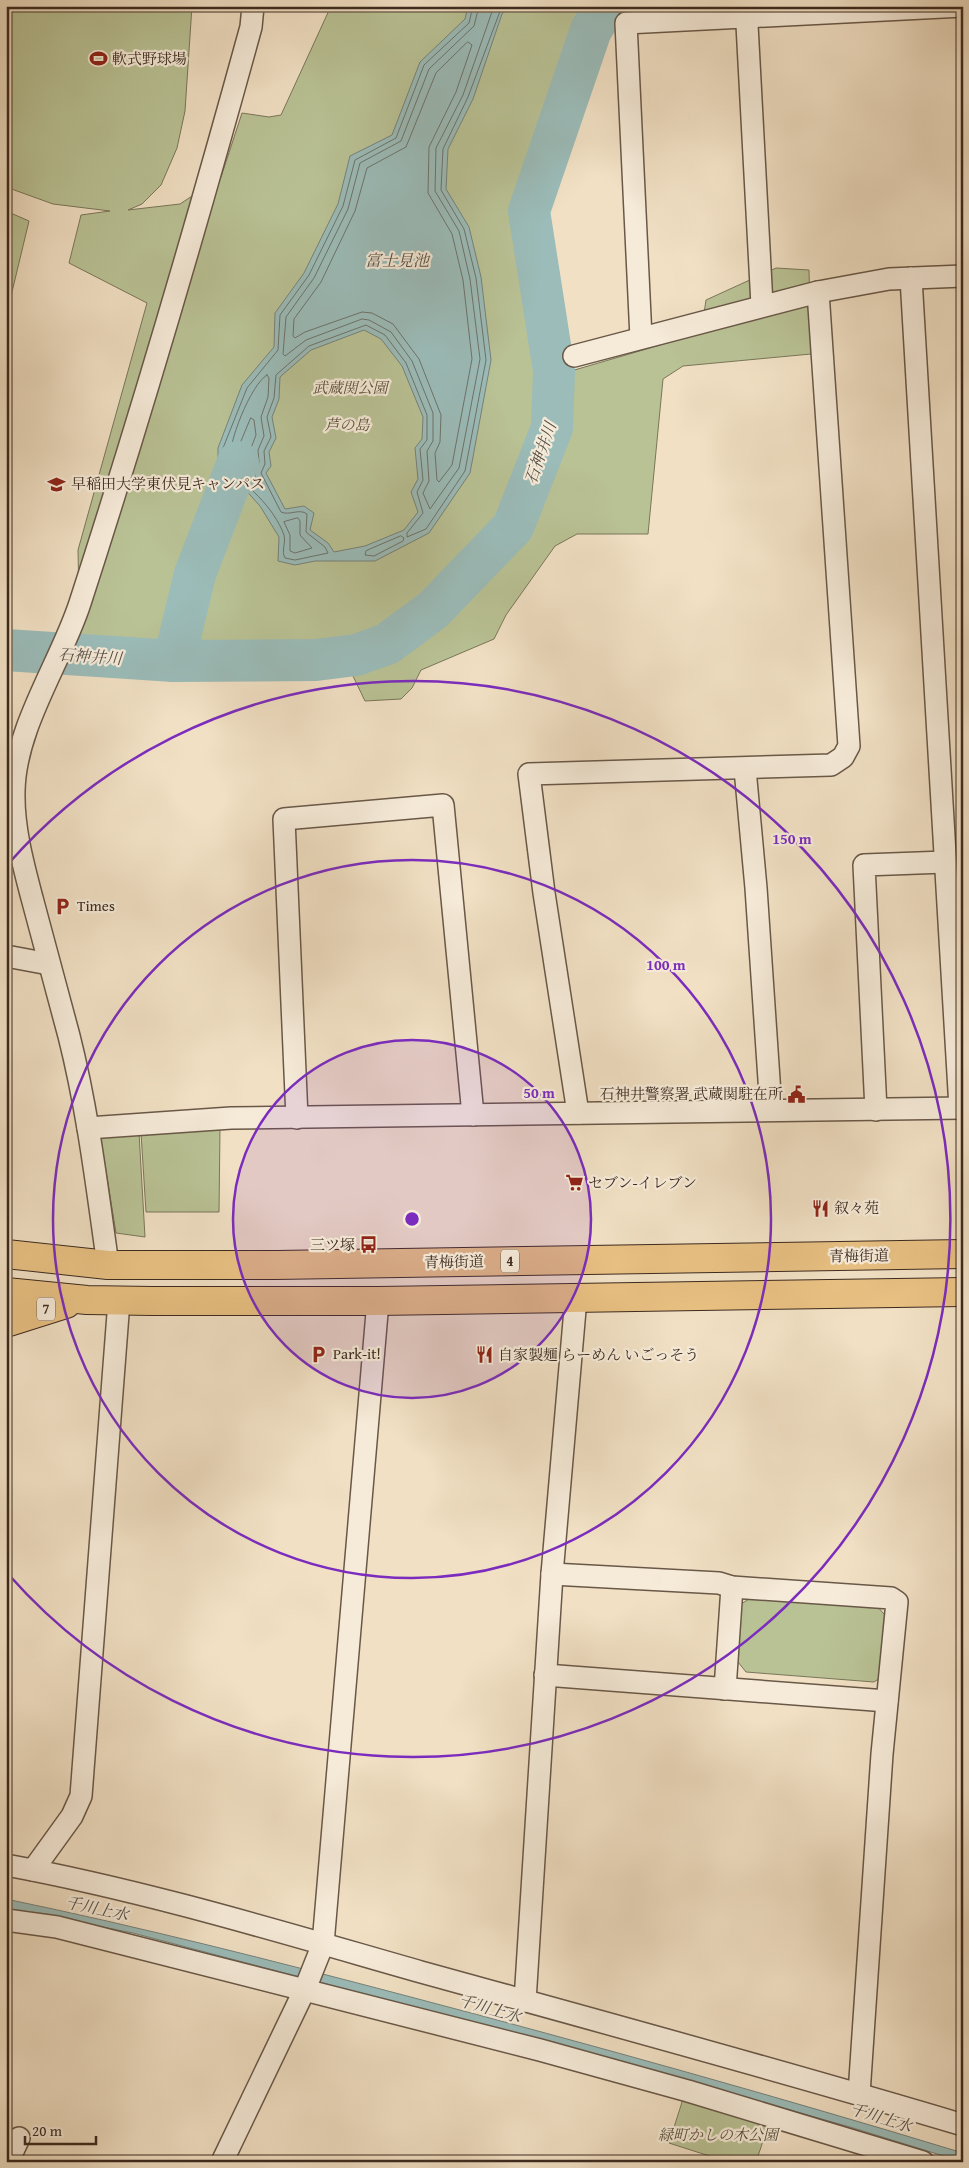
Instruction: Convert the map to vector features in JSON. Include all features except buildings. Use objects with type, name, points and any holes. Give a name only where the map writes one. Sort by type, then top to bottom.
[{"type":"main road","name":"青梅街道","points":[[6,1254],[108,1265],[276,1265],[963,1254]]},
{"type":"main road","points":[[6,1292],[118,1301],[378,1301],[963,1292]]},
{"type":"main road","name":"7","points":[[6,1322],[55,1306],[87,1300]]},
{"type":"street","points":[[108,1265],[88,1128],[70,1038],[25,870],[14,813],[16,766],[31,719],[79,608],[199,220],[251,27],[253,6]]},
{"type":"street","points":[[641,338],[626,23],[747,12],[963,6]]},
{"type":"street","points":[[747,12],[762,306]]},
{"type":"street","points":[[574,356],[818,292],[889,279],[963,276]]},
{"type":"street","points":[[88,1128],[231,1118],[771,1109],[876,1110],[962,1108],[945,862],[911,278]]},
{"type":"street","points":[[578,1113],[544,893],[529,774],[832,766],[843,757],[849,746],[818,292]]},
{"type":"street","points":[[745,769],[756,888],[771,1109]]},
{"type":"street","points":[[297,1118],[284,819],[443,805],[473,1115]]},
{"type":"street","points":[[876,1110],[864,865],[945,862]]},
{"type":"street","points":[[6,956],[49,964]]},
{"type":"street","points":[[525,2001],[552,1574],[576,1298]]},
{"type":"street","points":[[33,1870],[72,1816],[81,1796],[118,1301]]},
{"type":"street","points":[[222,2162],[309,1980],[323,1944],[378,1301]]},
{"type":"street","points":[[552,1574],[718,1583],[732,1587],[890,1598],[897,1602],[887,1701],[859,2094]]},
{"type":"street","points":[[725,1689],[732,1587]]},
{"type":"street","points":[[545,1675],[887,1701]]},
{"type":"street","points":[[6,1865],[260,1925],[963,2125]]},
{"type":"street","points":[[6,1920],[57,1927],[309,1980],[923,2162]]},
{"type":"street","points":[[8,2162],[19,2138]]},
{"type":"green space","name":"武蔵関公園","points":[[6,6],[192,6],[185,111],[177,148],[161,185],[142,204],[128,210],[180,204],[221,177],[242,113],[269,117],[281,115],[331,6],[595,6],[588,15],[523,204],[534,313],[554,376],[701,333],[706,300],[776,268],[809,270],[811,354],[683,366],[663,379],[648,534],[577,534],[555,546],[506,615],[494,639],[421,670],[412,688],[401,699],[365,701],[339,647],[236,650],[80,646],[78,550],[147,303],[69,263],[81,215],[110,211],[53,204],[6,187]]},
{"type":"green space","points":[[6,211],[29,221],[6,317]]},
{"type":"green space","points":[[220,1127],[219,1212],[146,1212],[141,1133]]},
{"type":"green space","points":[[139,1133],[145,1237],[116,1233],[101,1140],[105,1136]]},
{"type":"green space","points":[[749,1599],[827,1604],[831,1601],[875,1604],[885,1615],[880,1678],[874,1682],[746,1672],[738,1662],[741,1604]]},
{"type":"green space","name":"緑町かしの木公園","points":[[683,2099],[768,2126],[756,2162],[728,2162],[669,2143]]},
{"type":"water","name":"富士見池","points":[[468,6],[508,6],[502,14],[473,99],[448,149],[446,189],[469,227],[481,277],[491,360],[470,473],[429,533],[375,561],[315,561],[295,565],[278,561],[279,537],[260,506],[241,485],[218,468],[218,448],[242,385],[274,347],[275,313],[304,273],[338,204],[350,156],[392,135],[420,62],[465,19]],"holes":[[[364,330],[381,339],[402,366],[423,417],[422,439],[415,448],[418,479],[411,492],[418,512],[404,530],[365,546],[334,552],[328,543],[310,530],[314,513],[304,506],[285,509],[266,473],[271,466],[269,452],[276,438],[272,417],[279,399],[280,377],[311,350]]]},
{"type":"water","points":[[6,1899],[257,1957],[616,2052],[963,2153],[963,2162],[850,2127],[580,2051],[133,1933],[6,1908]]},
{"type":"waterway","name":"石神井川","points":[[6,650],[174,661],[316,660],[356,655],[387,644],[433,610],[513,527],[552,428],[554,371],[529,211],[591,30],[606,6]]},
{"type":"waterway","name":"石神井川","points":[[174,661],[195,574],[238,462]]},
{"type":"place","name":"軟式野球場","points":[[98,59]]},
{"type":"place","name":"早稲田大学東伏見キャンパス","points":[[57,484]]},
{"type":"place","name":"Times","points":[[63,906]]},
{"type":"place","name":"石神井警察署 武蔵関駐在所","points":[[797,1094]]},
{"type":"place","name":"セブン-イレブン","points":[[574,1183]]},
{"type":"place","name":"叙々苑","points":[[820,1208]]},
{"type":"place","name":"三ツ塚","points":[[369,1245]]},
{"type":"place","name":"Park-it!","points":[[319,1354]]},
{"type":"place","name":"自家製麺 らーめん いごっそう","points":[[484,1355]]},
{"type":"park label","name":"芦の島","points":[[347,425]]},
{"type":"water label","name":"千川上水","points":[[97,1908]]},
{"type":"water label","name":"千川上水","points":[[490,2008]]},
{"type":"water label","name":"千川上水","points":[[881,2117]]}]
